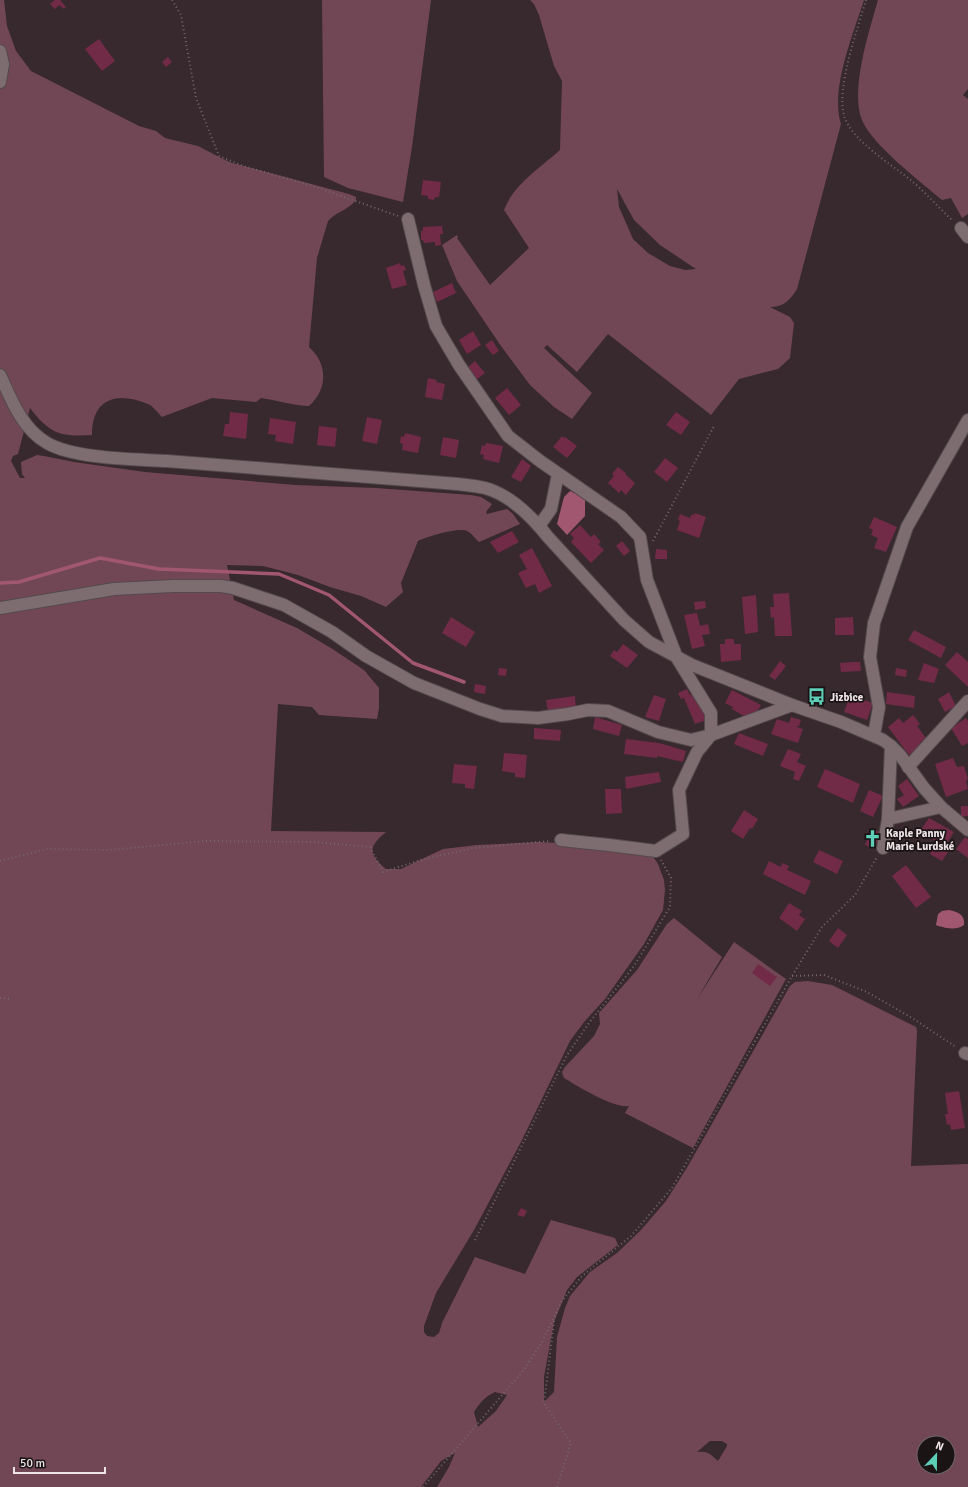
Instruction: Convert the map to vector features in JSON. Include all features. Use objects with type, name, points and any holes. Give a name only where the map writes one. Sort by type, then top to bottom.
[{"type":"street","points":[[0,51],[3,64],[0,82]]},
{"type":"street","points":[[408,219],[424,285],[436,326],[459,365],[508,436],[558,474],[621,517],[640,537],[646,580],[677,658],[711,713],[711,736],[697,752],[680,790],[683,834],[656,851],[561,840]]},
{"type":"street","points":[[0,375],[18,411],[34,433],[48,444],[64,450],[100,456],[474,486],[487,489],[506,498],[538,526],[636,631],[649,642],[677,658],[792,705],[874,736],[891,746],[900,754],[908,767],[941,807],[968,830]]},
{"type":"street","points":[[874,736],[879,707],[870,657],[874,623],[907,527],[968,420]]},
{"type":"street","points":[[538,526],[551,509],[558,474]]},
{"type":"street","points":[[0,608],[114,589],[173,586],[221,586],[233,588],[284,605],[332,632],[366,656],[414,683],[502,716],[538,718],[588,710],[608,711],[658,732],[691,740],[711,736],[792,705]]},
{"type":"street","points":[[908,767],[968,701]]},
{"type":"street","points":[[883,848],[888,819],[891,746]]},
{"type":"street","points":[[888,819],[941,807]]},
{"type":"path","points":[[172,0],[181,15],[196,98],[220,156],[243,166],[310,185],[408,219]]},
{"type":"path","points":[[866,0],[845,75],[842,97],[843,115],[853,132],[868,147],[914,183],[964,232]]},
{"type":"path","points":[[644,560],[714,426]]},
{"type":"path","points":[[0,861],[46,849],[109,850],[206,841],[315,842],[370,847],[383,872],[424,858],[474,848],[561,840]]},
{"type":"path","points":[[423,1487],[523,1371],[542,1342],[562,1301],[582,1276],[631,1236],[672,1188],[792,976],[822,927],[856,895],[883,848]]},
{"type":"path","points":[[475,1240],[567,1055],[589,1023],[634,966],[670,907],[671,878],[656,851]]},
{"type":"path","points":[[792,976],[824,975],[867,992],[912,1018],[966,1053]]},
{"type":"path","points":[[0,998],[11,999]]},
{"type":"path","points":[[554,1320],[544,1403],[571,1443],[557,1487]]},
{"type":"shaded area","points":[[0,0],[4,0],[7,26],[16,51],[31,71],[139,126],[156,131],[165,138],[198,146],[232,163],[356,197],[356,200],[346,209],[328,221],[317,258],[309,347],[320,361],[323,376],[320,392],[309,406],[261,398],[256,402],[212,398],[162,417],[148,404],[137,400],[117,398],[108,401],[96,413],[92,435],[72,435],[56,432],[37,417],[30,408],[18,454],[13,456],[11,461],[20,478],[25,478],[22,474],[21,462],[37,455],[145,472],[295,485],[376,488],[471,495],[481,497],[492,504],[486,512],[487,514],[507,509],[513,514],[520,524],[479,542],[469,532],[463,530],[442,533],[418,541],[401,583],[403,592],[386,607],[361,596],[330,587],[298,575],[263,566],[227,565],[234,600],[297,628],[331,648],[364,670],[379,688],[379,708],[377,719],[319,715],[312,707],[278,704],[271,831],[386,832],[376,842],[372,850],[376,859],[386,869],[401,869],[443,849],[477,845],[538,842],[596,845],[644,852],[654,858],[664,880],[665,890],[663,910],[644,944],[605,999],[584,1022],[570,1041],[521,1142],[474,1230],[436,1293],[424,1326],[424,1332],[427,1336],[434,1337],[439,1333],[442,1323],[475,1257],[525,1274],[551,1220],[615,1238],[618,1245],[577,1277],[567,1290],[554,1322],[544,1377],[544,1402],[554,1392],[557,1337],[570,1296],[590,1272],[617,1253],[641,1230],[666,1201],[688,1166],[790,986],[795,982],[808,981],[832,985],[916,1027],[911,1166],[968,1164],[968,1487],[437,1487],[449,1467],[455,1453],[441,1461],[421,1487],[0,1487]],"holes":[[[495,1392],[507,1395],[496,1411],[478,1427],[474,1412],[483,1400]],[[710,1441],[722,1441],[727,1444],[718,1461],[709,1454],[697,1452]]]},
{"type":"shaded area","points":[[322,0],[431,0],[412,147],[403,202],[348,188],[324,177]]},
{"type":"shaded area","points":[[530,0],[864,0],[844,62],[838,95],[838,110],[841,124],[797,289],[783,304],[770,307],[790,317],[794,323],[790,358],[778,369],[739,379],[711,415],[608,334],[577,372],[547,345],[544,348],[592,393],[572,419],[554,407],[530,385],[501,346],[457,281],[442,245],[457,235],[457,238],[490,285],[529,248],[504,210],[508,201],[521,184],[560,150],[562,81],[554,66],[539,15],[534,4]],"holes":[[[617,189],[634,220],[660,245],[696,269],[685,270],[670,266],[648,253],[633,239],[619,207]]]},
{"type":"shaded area","points":[[878,0],[968,0],[968,89],[963,95],[968,99],[968,214],[962,218],[951,198],[942,200],[886,152],[867,130],[862,120],[858,93],[859,77]]},
{"type":"shaded area","points":[[570,491],[581,496],[585,500],[585,516],[567,535],[557,524],[564,497]]},
{"type":"shaded area","points":[[949,910],[962,916],[964,925],[957,928],[951,928],[936,925],[938,914],[942,911]]},
{"type":"shaded area","points":[[674,918],[722,957],[697,999],[734,942],[786,979],[693,1148],[625,1113],[629,1106],[615,1104],[596,1096],[564,1078],[562,1072],[594,1036],[600,1024],[599,1013],[637,970],[667,924]]},
{"type":"building","points":[[55,0],[60,0],[66,7],[64,9],[59,5],[55,9],[50,4]]},
{"type":"building","points":[[99,39],[115,61],[102,71],[85,49]]},
{"type":"building","points":[[168,57],[172,62],[166,67],[162,62]]},
{"type":"building","points":[[423,180],[441,182],[439,197],[435,197],[434,200],[428,199],[428,196],[421,195]]},
{"type":"building","points":[[442,226],[443,234],[440,234],[441,245],[435,246],[435,242],[424,243],[423,240],[421,240],[421,231],[423,231],[423,227]]},
{"type":"building","points":[[400,263],[401,266],[404,265],[406,270],[403,271],[407,285],[392,289],[386,268]]},
{"type":"building","points":[[452,283],[456,293],[437,302],[433,292]]},
{"type":"building","points":[[473,331],[481,345],[467,354],[459,340]]},
{"type":"building","points":[[492,340],[499,351],[493,355],[485,345]]},
{"type":"building","points":[[475,361],[485,373],[476,380],[466,369]]},
{"type":"building","points":[[428,378],[445,384],[442,400],[425,397]]},
{"type":"building","points":[[507,388],[521,405],[509,415],[495,398]]},
{"type":"building","points":[[230,412],[248,414],[246,439],[223,436],[225,424],[229,424]]},
{"type":"building","points":[[676,412],[690,422],[681,435],[666,425]]},
{"type":"building","points":[[367,417],[382,420],[377,444],[362,441]]},
{"type":"building","points":[[270,418],[296,422],[293,444],[275,441],[276,435],[268,434]]},
{"type":"building","points":[[319,426],[337,428],[335,447],[317,445]]},
{"type":"building","points":[[405,433],[421,437],[418,453],[402,450],[403,444],[400,443],[401,436],[404,437]]},
{"type":"building","points":[[562,436],[577,446],[567,458],[553,447]]},
{"type":"building","points":[[443,437],[459,440],[456,458],[440,455]]},
{"type":"building","points":[[486,443],[503,446],[499,463],[483,459],[484,455],[480,454],[482,445],[485,446]]},
{"type":"building","points":[[665,458],[678,468],[667,482],[654,472]]},
{"type":"building","points":[[522,459],[531,466],[521,482],[511,477]]},
{"type":"building","points":[[618,467],[635,483],[626,495],[621,490],[619,493],[608,483],[614,476],[612,474]]},
{"type":"building","points":[[695,513],[706,517],[699,538],[677,530],[680,521],[678,520],[680,514],[690,518],[692,514],[694,515]]},
{"type":"building","points":[[874,517],[897,527],[886,552],[874,548],[878,538],[871,535],[873,530],[869,528]]},
{"type":"building","points":[[580,525],[591,537],[594,534],[601,542],[598,544],[604,550],[591,563],[571,542],[574,538],[570,534]]},
{"type":"building","points":[[512,531],[519,542],[498,553],[490,542]]},
{"type":"building","points":[[622,541],[630,551],[624,556],[616,546]]},
{"type":"building","points":[[532,548],[552,586],[539,593],[535,584],[526,588],[518,573],[527,569],[519,555]]},
{"type":"building","points":[[656,549],[667,550],[667,559],[655,559]]},
{"type":"building","points":[[789,593],[792,636],[775,636],[774,617],[771,618],[770,607],[774,607],[773,594]]},
{"type":"building","points":[[756,595],[758,632],[745,634],[742,597]]},
{"type":"building","points":[[705,601],[706,608],[695,610],[694,602]]},
{"type":"building","points":[[697,613],[700,626],[708,624],[710,634],[702,635],[705,646],[692,649],[684,615]]},
{"type":"building","points":[[451,617],[475,632],[466,647],[442,633]]},
{"type":"building","points":[[853,617],[854,635],[835,635],[835,618]]},
{"type":"building","points":[[914,630],[946,647],[941,658],[908,640]]},
{"type":"building","points":[[725,639],[734,639],[734,644],[741,644],[741,660],[721,662],[720,644],[725,644]]},
{"type":"building","points":[[623,644],[638,655],[627,668],[610,656],[614,650],[617,652]]},
{"type":"building","points":[[957,652],[968,662],[968,687],[945,665]]},
{"type":"building","points":[[780,661],[786,666],[775,680],[769,676]]},
{"type":"building","points":[[860,662],[861,671],[841,672],[840,663]]},
{"type":"building","points":[[924,663],[939,669],[934,683],[918,680]]},
{"type":"building","points":[[499,668],[507,669],[506,676],[498,675]]},
{"type":"building","points":[[896,668],[907,670],[906,677],[895,675]]},
{"type":"building","points":[[475,684],[486,686],[485,694],[474,692]]},
{"type":"building","points":[[687,689],[690,695],[695,693],[706,720],[695,724],[684,698],[681,699],[678,693]]},
{"type":"building","points":[[732,690],[761,705],[753,719],[747,718],[732,709],[733,707],[725,703]]},
{"type":"building","points":[[887,692],[915,696],[914,708],[886,704]]},
{"type":"building","points":[[949,692],[956,706],[945,712],[938,699]]},
{"type":"building","points":[[654,695],[666,699],[659,721],[645,717]]},
{"type":"building","points":[[575,696],[576,710],[548,713],[546,700]]},
{"type":"building","points":[[850,696],[873,703],[867,720],[844,712]]},
{"type":"building","points":[[913,715],[920,724],[917,726],[926,738],[920,743],[921,745],[909,755],[888,727],[899,718],[903,723]]},
{"type":"building","points":[[595,717],[622,725],[619,736],[593,729]]},
{"type":"building","points":[[791,717],[801,720],[799,726],[797,726],[803,729],[798,743],[771,734],[777,719],[789,723]]},
{"type":"building","points":[[966,718],[968,721],[968,743],[962,746],[951,728]]},
{"type":"building","points":[[534,728],[561,730],[560,741],[534,739]]},
{"type":"building","points":[[739,733],[768,744],[763,756],[734,744]]},
{"type":"building","points":[[626,739],[659,743],[686,751],[683,762],[657,756],[657,758],[624,754]]},
{"type":"building","points":[[788,749],[801,754],[797,762],[806,766],[799,781],[793,779],[795,772],[780,766]]},
{"type":"building","points":[[504,753],[527,755],[525,778],[515,777],[515,773],[502,771]]},
{"type":"building","points":[[953,758],[957,767],[964,766],[968,779],[966,781],[968,789],[946,797],[935,764]]},
{"type":"building","points":[[454,764],[477,766],[474,789],[465,788],[465,784],[452,783]]},
{"type":"building","points":[[825,769],[860,784],[853,803],[817,787]]},
{"type":"building","points":[[659,772],[661,782],[626,789],[625,777]]},
{"type":"building","points":[[907,779],[919,796],[903,807],[897,799],[904,795],[898,786]]},
{"type":"building","points":[[605,789],[621,789],[622,813],[606,814]]},
{"type":"building","points":[[869,790],[883,796],[873,817],[860,811]]},
{"type":"building","points":[[961,806],[968,806],[968,816],[961,817]]},
{"type":"building","points":[[744,810],[758,819],[743,839],[731,831]]},
{"type":"building","points":[[929,818],[954,832],[945,846],[950,849],[942,861],[930,854],[937,842],[920,831]]},
{"type":"building","name":"Kaple Panny Marie Lurdské","points":[[871,829],[881,832],[874,849],[865,845]]},
{"type":"building","points":[[965,837],[968,839],[968,858],[956,849]]},
{"type":"building","points":[[819,850],[843,861],[837,874],[813,862]]},
{"type":"building","points":[[769,861],[781,867],[782,863],[789,866],[787,870],[811,881],[805,895],[763,874]]},
{"type":"building","points":[[906,865],[931,897],[916,908],[892,876]]},
{"type":"building","points":[[789,903],[802,911],[799,915],[805,919],[797,931],[779,918]]},
{"type":"building","points":[[838,928],[847,935],[838,948],[829,941]]},
{"type":"building","points":[[758,964],[777,977],[770,986],[752,973]]},
{"type":"building","points":[[959,1091],[965,1128],[951,1130],[950,1124],[947,1125],[945,1114],[948,1114],[945,1093]]},
{"type":"building","points":[[521,1208],[527,1211],[524,1217],[517,1215]]},
{"type":"waterway","points":[[0,583],[19,582],[100,558],[159,569],[279,574],[329,595],[413,663],[464,682]]},
{"type":"place","name":"Jizbice","points":[[817,697]]},
{"type":"place","name":"Kaple Panny Marie Lurdské","points":[[873,839]]}]
